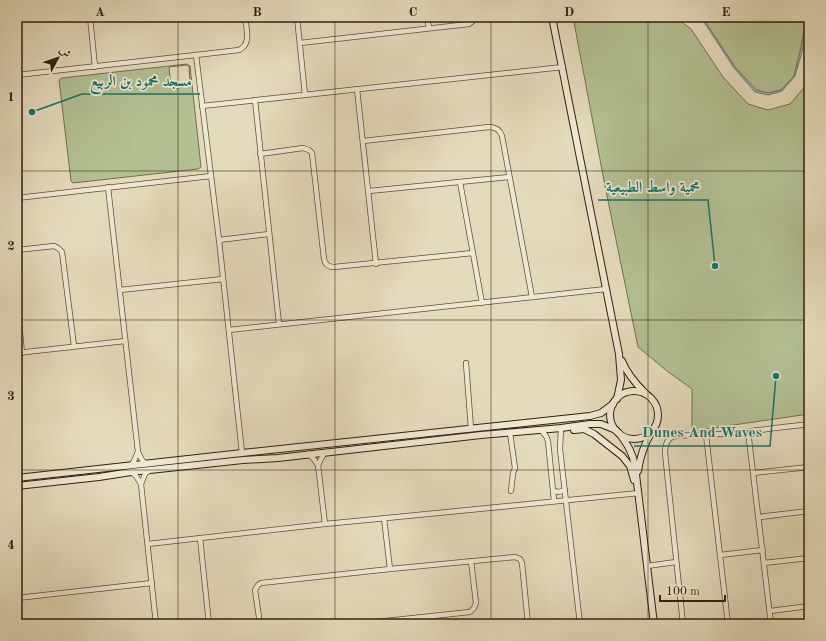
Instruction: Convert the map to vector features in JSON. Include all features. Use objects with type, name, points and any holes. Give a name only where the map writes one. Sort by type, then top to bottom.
[{"type":"main road","points":[[552,17],[619,354],[621,380],[611,411],[611,417],[612,424],[630,449],[633,457],[639,492],[654,624]]},
{"type":"main road","points":[[619,354],[628,374],[646,395]]},
{"type":"main road","points":[[17,486],[99,477],[146,464],[594,416],[604,411],[622,395],[628,392],[640,392],[646,395],[653,400],[658,411],[657,423],[642,451],[637,480]]},
{"type":"main road","points":[[17,478],[131,468],[150,470],[597,424],[604,425],[618,431],[624,436],[636,439],[642,438],[652,431]]},
{"type":"main road","points":[[481,435],[504,430],[505,425]]},
{"type":"main road","points":[[562,428],[571,430],[584,429],[591,432],[622,456],[630,466],[634,484],[639,492]]},
{"type":"street","points":[[90,17],[95,67]]},
{"type":"street","points":[[17,75],[196,55],[242,48],[247,41],[245,17]]},
{"type":"street","points":[[297,17],[305,94]]},
{"type":"street","points":[[427,17],[429,28]]},
{"type":"street","points":[[300,42],[469,24],[476,17]]},
{"type":"street","points":[[196,55],[219,240],[242,453]]},
{"type":"street","points":[[202,106],[562,67]]},
{"type":"street","points":[[357,89],[376,264]]},
{"type":"street","points":[[254,100],[279,324]]},
{"type":"street","points":[[363,141],[492,127],[497,129],[501,134],[532,297]]},
{"type":"street","points":[[260,154],[303,148],[309,150],[313,155],[324,259],[325,263],[329,266],[334,267],[376,264],[473,253]]},
{"type":"street","points":[[17,197],[211,176]]},
{"type":"street","points":[[369,192],[509,177]]},
{"type":"street","points":[[460,182],[482,303]]},
{"type":"street","points":[[108,187],[138,452],[146,464]]},
{"type":"street","points":[[219,240],[269,234]]},
{"type":"street","points":[[17,250],[54,246],[62,252],[74,346]]},
{"type":"street","points":[[120,290],[223,279]]},
{"type":"street","points":[[228,330],[606,289]]},
{"type":"street","points":[[17,301],[20,353],[125,341]]},
{"type":"street","points":[[466,363],[471,429]]},
{"type":"street","points":[[683,624],[665,453],[666,442],[671,437],[676,436],[706,435],[809,424]]},
{"type":"street","points":[[562,428],[560,448],[580,624]]},
{"type":"street","points":[[541,430],[547,439],[554,501]]},
{"type":"street","points":[[748,431],[771,624]]},
{"type":"street","points":[[510,433],[515,468],[511,491]]},
{"type":"street","points":[[706,435],[728,624]]},
{"type":"street","points":[[138,452],[131,468],[141,484]]},
{"type":"street","points":[[318,465],[325,452]]},
{"type":"street","points":[[308,454],[318,465],[325,524]]},
{"type":"street","points":[[753,473],[809,467]]},
{"type":"street","points":[[150,470],[143,477],[141,484],[156,624]]},
{"type":"street","points":[[553,491],[559,492],[565,490]]},
{"type":"street","points":[[148,544],[325,524],[519,506],[639,492]]},
{"type":"street","points":[[759,517],[809,511]]},
{"type":"street","points":[[384,518],[390,569]]},
{"type":"street","points":[[200,538],[209,624]]},
{"type":"street","points":[[720,555],[763,550]]},
{"type":"street","points":[[260,624],[255,591],[257,586],[260,584],[390,569],[515,557],[520,559],[522,563],[528,624]]},
{"type":"street","points":[[764,563],[809,558]]},
{"type":"street","points":[[357,624],[470,612],[476,603],[471,561]]},
{"type":"street","points":[[648,566],[676,562]]},
{"type":"street","points":[[17,598],[152,584]]},
{"type":"street","points":[[770,610],[809,606]]},
{"type":"green space","points":[[573,17],[675,17],[691,29],[723,77],[748,104],[768,110],[790,104],[809,80],[809,414],[692,431],[692,389],[638,347],[605,186]]},
{"type":"green space","points":[[702,17],[803,17],[805,27],[794,76],[781,90],[768,93],[756,90],[735,67]]},
{"type":"green space","points":[[187,64],[190,66],[201,167],[198,169],[73,183],[71,181],[59,80],[62,78]],"holes":[[[187,65],[189,67],[190,86],[171,89],[169,67]]]},
{"type":"water","points":[[699,17],[703,18],[735,67],[756,90],[768,93],[781,90],[794,76],[805,27],[803,17],[805,17],[807,27],[795,76],[782,91],[768,95],[755,92],[734,68],[702,19]]},
{"type":"place","name":"مسجد محمود بن الربيع","points":[[32,112]]},
{"type":"place","name":"محمية واسط الطبيعية","points":[[715,266]]},
{"type":"place","name":"Dunes And Waves","points":[[776,376]]}]
